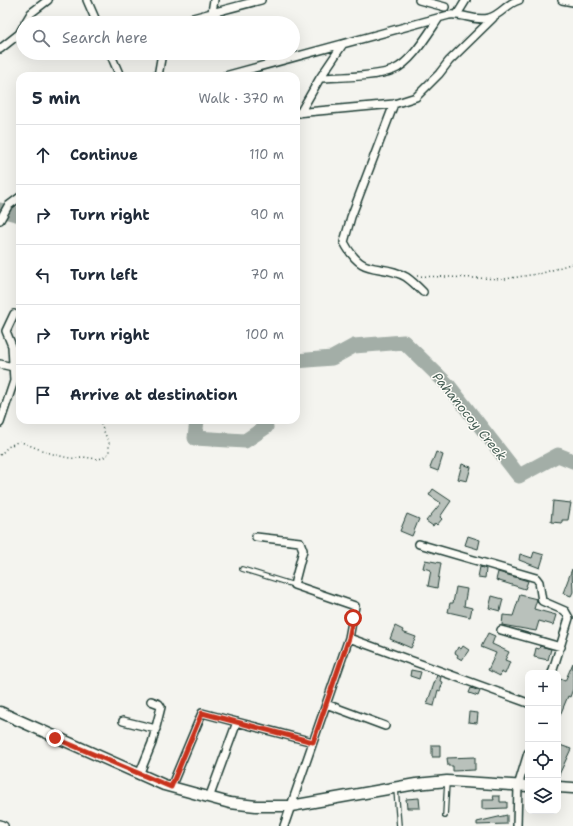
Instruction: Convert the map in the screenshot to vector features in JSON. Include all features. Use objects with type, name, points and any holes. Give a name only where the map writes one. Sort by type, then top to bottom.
[{"type":"main road","points":[[0,712],[139,775],[171,787],[209,798],[256,806],[291,806],[447,781],[523,786]]},
{"type":"main road","points":[[561,787],[573,788]]},
{"type":"street","points":[[29,16],[48,0]]},
{"type":"street","points":[[87,0],[94,16]]},
{"type":"street","points":[[212,12],[214,0]]},
{"type":"street","points":[[198,16],[261,0]]},
{"type":"street","points":[[419,0],[445,8]]},
{"type":"street","points":[[440,0],[449,15]]},
{"type":"street","points":[[458,14],[466,0]]},
{"type":"street","points":[[300,113],[394,104],[416,97],[439,74],[449,61],[494,17],[509,5],[519,0]]},
{"type":"street","points":[[562,0],[573,2]]},
{"type":"street","points":[[300,56],[449,15],[458,14],[470,18],[481,19],[494,17]]},
{"type":"street","points":[[320,78],[354,76],[393,70],[407,61],[439,18]]},
{"type":"street","points":[[0,49],[16,36]]},
{"type":"street","points":[[300,110],[343,44]]},
{"type":"street","points":[[113,60],[118,72]]},
{"type":"street","points":[[159,72],[161,60]]},
{"type":"street","points":[[240,72],[284,60]]},
{"type":"street","points":[[394,104],[351,217],[344,242],[362,265],[368,268],[397,273],[407,278],[423,292]]},
{"type":"street","points":[[1,219],[8,206],[16,200]]},
{"type":"street","points":[[0,423],[14,381],[12,346],[6,335],[6,331],[14,314]]},
{"type":"street","points":[[0,364],[13,367]]},
{"type":"street","points":[[256,537],[300,542],[303,550],[294,585],[355,606],[349,638],[284,826]]},
{"type":"street","points":[[419,544],[536,578],[539,582],[542,601],[565,611],[569,618],[553,670]]},
{"type":"street","points":[[501,630],[561,647]]},
{"type":"street","points":[[349,638],[525,702]]},
{"type":"street","points":[[139,775],[152,743],[161,707],[159,704],[151,701]]},
{"type":"street","points":[[326,704],[385,726]]},
{"type":"street","points":[[171,787],[202,713],[313,742]]},
{"type":"street","points":[[123,721],[156,729]]},
{"type":"street","points":[[209,798],[237,722]]},
{"type":"street","points":[[517,826],[525,773]]},
{"type":"street","points":[[0,824],[4,826]]},
{"type":"lane","points":[[242,569],[294,585]]},
{"type":"lane","points":[[445,816],[447,781]]},
{"type":"lane","points":[[396,788],[399,826]]},
{"type":"path","points":[[407,278],[423,276],[505,279],[543,273],[573,263]]},
{"type":"path","points":[[0,455],[8,447],[19,441],[50,454],[76,458],[84,457],[96,460],[104,458],[109,453],[109,443],[101,424]]},
{"type":"building","points":[[436,452],[443,455],[438,471],[430,468]]},
{"type":"building","points":[[462,464],[471,467],[467,481],[458,479]]},
{"type":"building","points":[[433,489],[451,501],[440,517],[442,519],[437,525],[435,523],[433,526],[426,521],[441,503],[429,495]]},
{"type":"building","points":[[553,501],[571,503],[568,520],[562,520],[562,523],[551,522]]},
{"type":"building","points":[[407,514],[419,519],[412,536],[400,531]]},
{"type":"building","points":[[468,536],[480,540],[478,549],[465,545]]},
{"type":"building","points":[[534,552],[544,555],[540,568],[519,560],[520,554],[532,558]]},
{"type":"building","points":[[425,560],[441,563],[437,588],[428,586],[431,570],[423,568]]},
{"type":"building","points":[[480,567],[486,569],[485,578],[478,577]]},
{"type":"building","points":[[572,569],[573,592],[571,596],[563,593]]},
{"type":"building","points":[[498,572],[528,581],[525,589],[496,580]]},
{"type":"building","points":[[456,587],[467,589],[464,606],[472,608],[470,617],[448,612],[450,603],[453,603]]},
{"type":"building","points":[[520,595],[537,599],[534,609],[556,615],[553,625],[539,621],[536,631],[502,625],[503,615],[513,616]]},
{"type":"building","points":[[492,596],[503,599],[500,611],[489,608]]},
{"type":"building","points":[[395,626],[403,630],[402,632],[416,637],[411,648],[390,639]]},
{"type":"building","points":[[488,633],[495,636],[492,644],[509,652],[505,660],[510,662],[505,674],[501,672],[500,676],[488,670],[496,653],[481,647]]},
{"type":"building","points":[[463,646],[469,650],[462,660],[457,657],[458,655],[455,653],[458,647],[461,649]]},
{"type":"building","points":[[540,646],[551,649],[548,660],[534,657],[536,648],[539,649]]},
{"type":"building","points":[[573,663],[573,689],[570,697],[568,696],[561,713],[561,679],[565,681]]},
{"type":"building","points":[[411,670],[421,672],[419,679],[410,676]]},
{"type":"building","points":[[437,675],[441,677],[440,681],[443,682],[440,691],[438,690],[434,706],[427,704]]},
{"type":"building","points":[[471,688],[480,691],[478,696],[469,693]]},
{"type":"building","points":[[469,712],[478,713],[477,723],[468,722]]},
{"type":"building","points":[[432,745],[440,745],[440,757],[432,757]]},
{"type":"building","points":[[561,745],[571,749],[561,771]]},
{"type":"building","points":[[475,757],[475,770],[453,771],[453,766],[448,766],[447,758]]},
{"type":"building","points":[[493,796],[500,796],[500,802],[507,802],[507,808],[482,809],[482,800],[494,800]]},
{"type":"building","points":[[419,798],[420,808],[407,808],[406,799]]},
{"type":"building","points":[[507,815],[507,824],[477,825],[477,822]]},
{"type":"waterway","name":"Pahanocoy Creek","points":[[0,210],[16,214]]},
{"type":"waterway","name":"Pahanocoy Creek","points":[[300,361],[332,358],[354,346],[404,342],[449,386],[519,476],[558,455],[573,461]]},
{"type":"waterway","name":"Pahanocoy Creek","points":[[197,424],[195,438],[245,441],[266,427],[264,424]]},
{"type":"route","points":[[55,738],[139,775],[171,787],[202,713],[313,742],[349,638],[353,618]]}]
